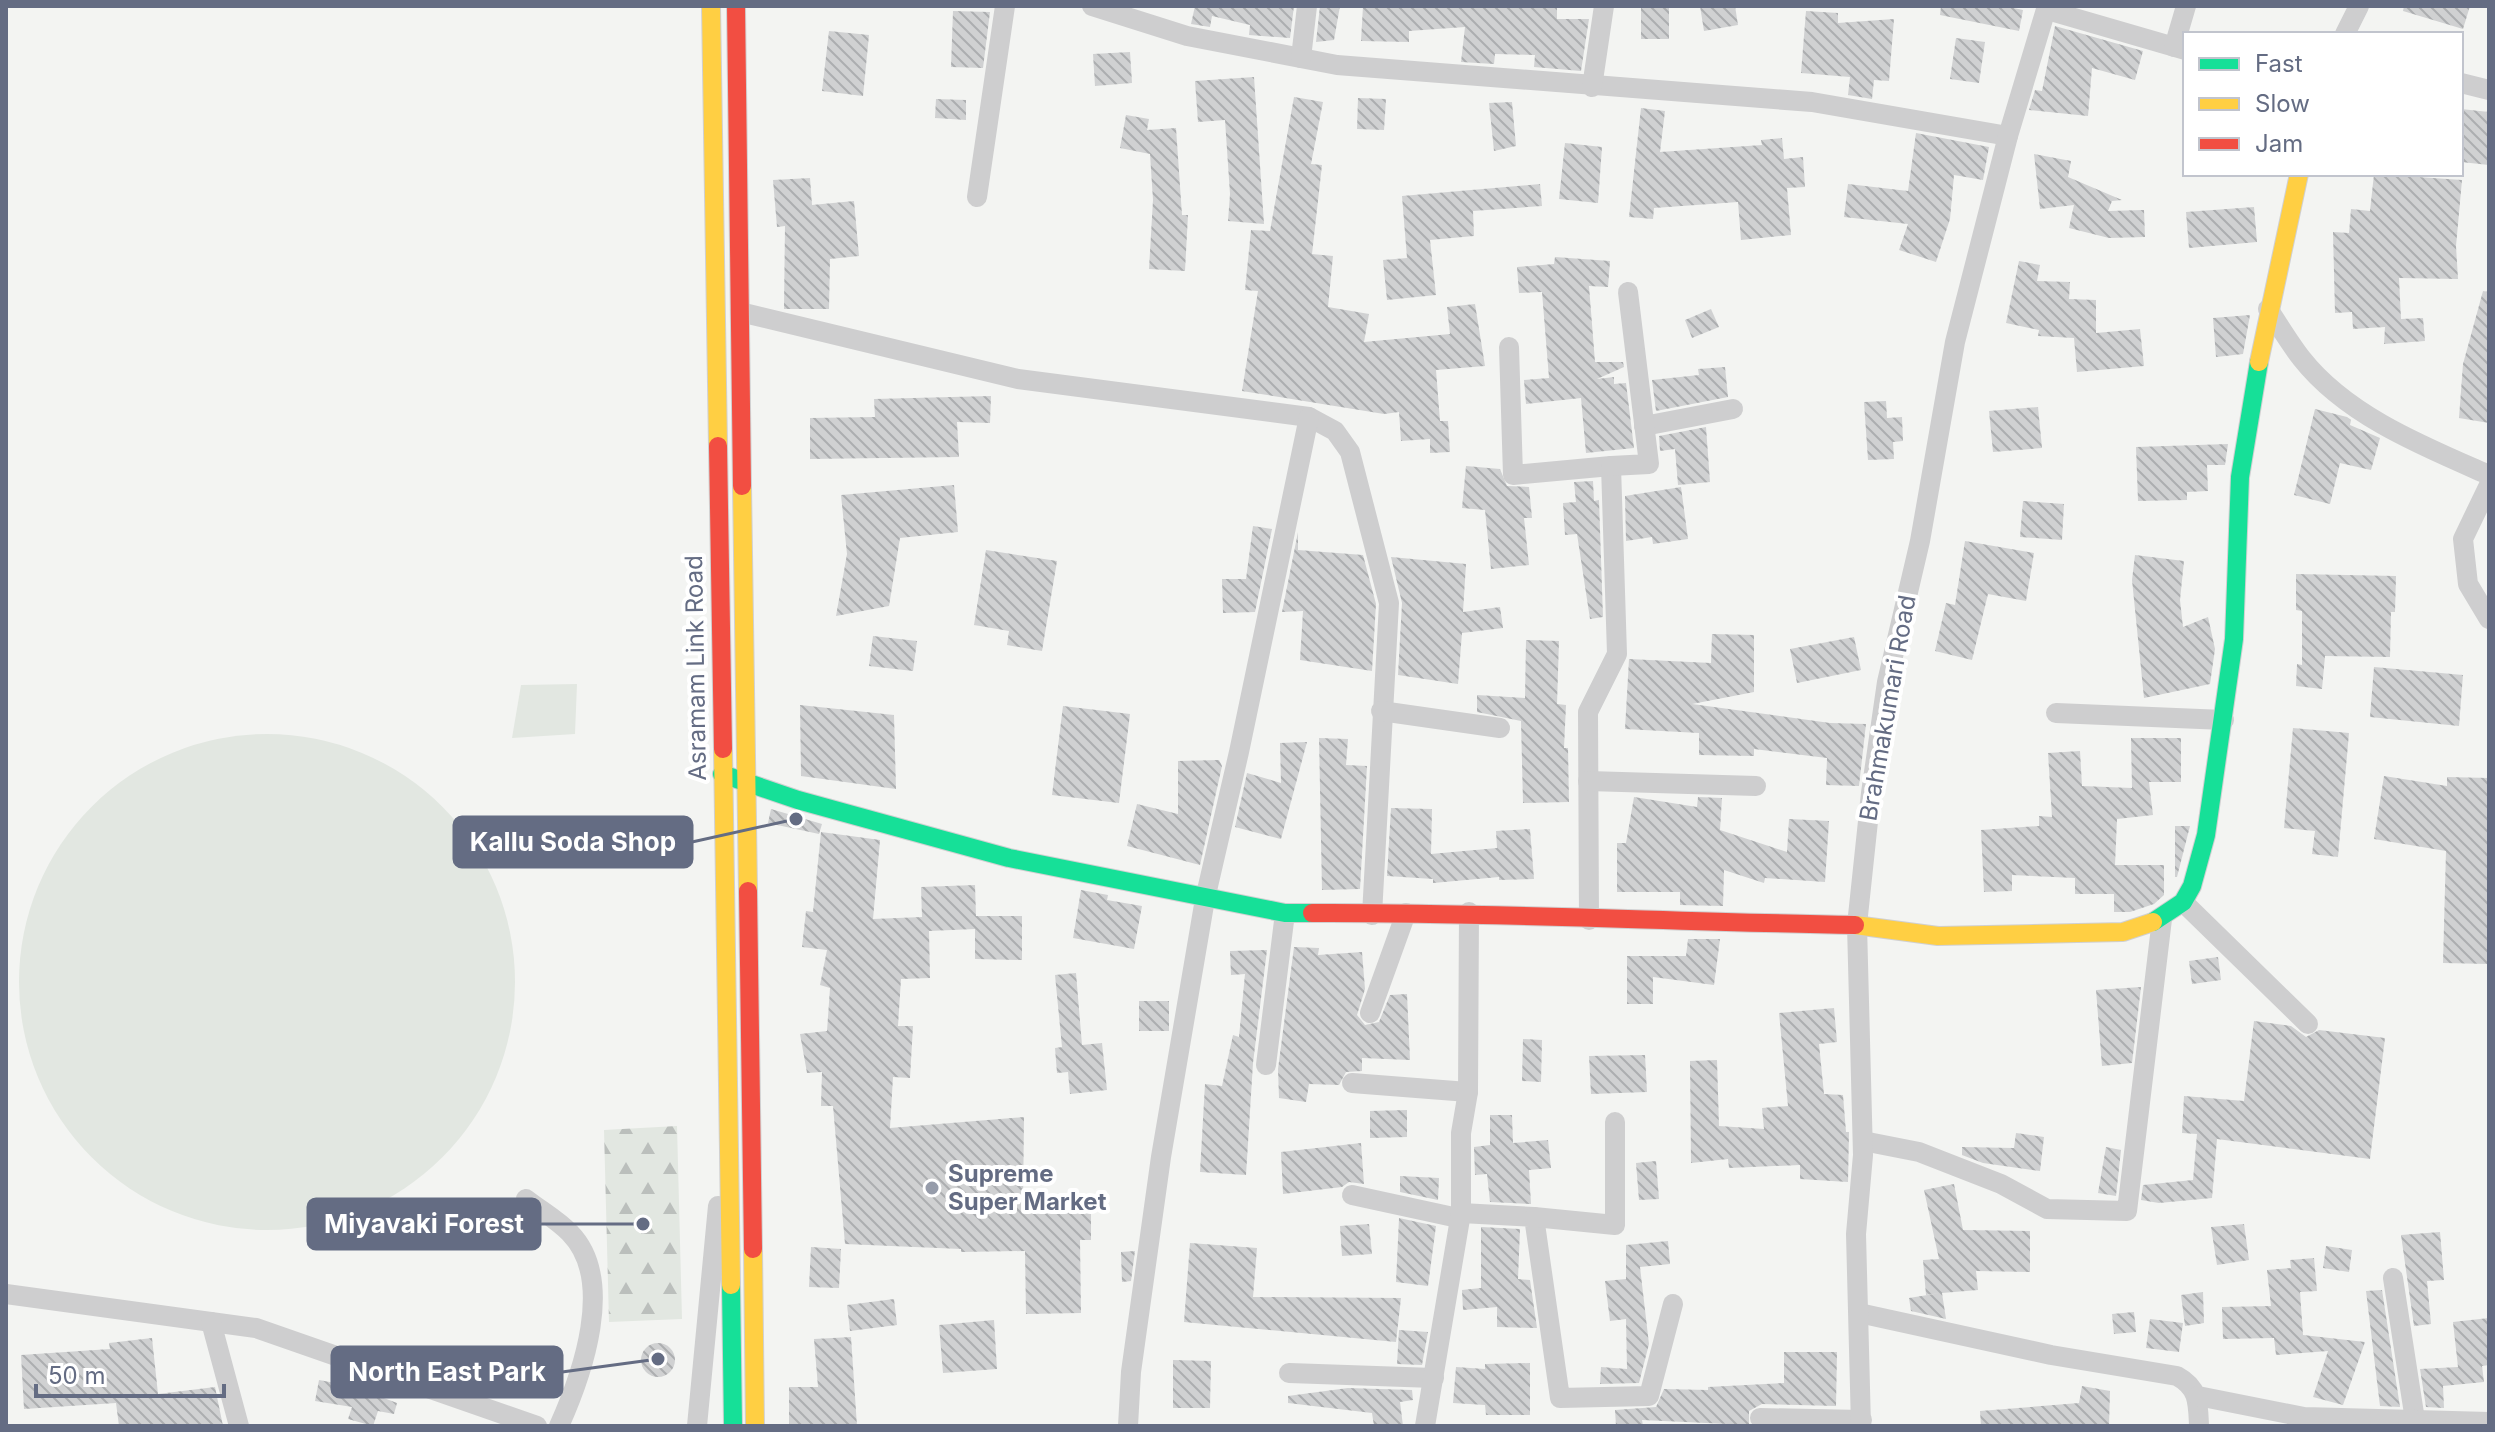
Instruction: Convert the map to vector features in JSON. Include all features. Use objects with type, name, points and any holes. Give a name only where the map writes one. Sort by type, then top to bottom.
[{"type":"main road","name":"Asramam Link Road","points":[[708,6],[733,1426]]},
{"type":"main road","name":"Asramam Link Road","points":[[736,6],[755,1426]]},
{"type":"main road","points":[[722,774],[798,800],[1009,858],[1285,913],[1372,915],[1469,912],[1589,920],[1857,925],[1938,936],[2123,932],[2162,919],[2183,902],[2192,886],[2206,835],[2234,639],[2240,477],[2268,309],[2299,176]]},
{"type":"street","points":[[697,1426],[718,1207],[710,758],[708,6]]},
{"type":"street","points":[[977,197],[1005,6]]},
{"type":"street","points":[[1092,6],[1187,36],[1337,65],[1812,102],[2008,136]]},
{"type":"street","points":[[1301,58],[1307,6]]},
{"type":"street","points":[[1592,87],[1604,6]]},
{"type":"street","points":[[2047,8],[2180,48],[2186,6]]},
{"type":"street","points":[[2346,32],[2359,6]]},
{"type":"street","name":"Brahmakumari Road","points":[[1862,1423],[1856,1234],[1863,1141],[1857,925],[1869,807],[1887,682],[1920,541],[1955,342],[2008,136],[2047,8]]},
{"type":"street","points":[[2463,84],[2489,90]]},
{"type":"street","points":[[1509,347],[1513,475],[1649,464],[1628,292]]},
{"type":"street","points":[[2268,309],[2304,361],[2343,397],[2410,440],[2489,475]]},
{"type":"street","points":[[740,312],[1018,379],[1309,417],[1335,431],[1350,452],[1389,603],[1372,915]]},
{"type":"street","points":[[1644,426],[1733,409]]},
{"type":"street","points":[[1128,1426],[1131,1372],[1161,1157],[1205,899],[1309,417]]},
{"type":"street","points":[[1589,920],[1588,712],[1617,654],[1611,466]]},
{"type":"street","points":[[2489,485],[2463,539],[2468,584],[2489,619]]},
{"type":"street","points":[[1381,711],[1500,728]]},
{"type":"street","points":[[2056,713],[2224,720]]},
{"type":"street","points":[[1588,781],[1756,786]]},
{"type":"street","points":[[2183,902],[2308,1024]]},
{"type":"street","points":[[1425,1426],[1460,1216],[1461,1133],[1468,1092],[1469,912]]},
{"type":"street","points":[[1266,1065],[1285,913]]},
{"type":"street","points":[[1370,1013],[1406,913]]},
{"type":"street","points":[[1863,1141],[1919,1152],[2001,1184],[2047,1209],[2127,1211],[2162,919]]},
{"type":"street","points":[[1352,1083],[1468,1092]]},
{"type":"street","points":[[1352,1195],[1460,1216],[1534,1217],[1615,1225],[1615,1122]]},
{"type":"street","points":[[526,1199],[571,1234],[589,1267],[592,1319],[579,1381],[559,1426]]},
{"type":"street","points":[[1534,1217],[1560,1398],[1649,1396],[1673,1304]]},
{"type":"street","points":[[2393,1278],[2415,1420]]},
{"type":"street","points":[[6,1294],[256,1328],[537,1426]]},
{"type":"street","points":[[1859,1313],[2051,1355],[2177,1376],[2190,1383],[2198,1396],[2199,1426]]},
{"type":"street","points":[[211,1322],[239,1426]]},
{"type":"street","points":[[1289,1373],[1434,1378]]},
{"type":"street","points":[[2198,1396],[2304,1417],[2489,1422]]},
{"type":"street","points":[[1760,1418],[1862,1423]]},
{"type":"green space","points":[[577,684],[575,734],[512,738],[521,685]]},
{"type":"green space","points":[[267,734],[315,739],[362,753],[405,776],[443,806],[473,844],[496,887],[510,934],[515,982],[510,1030],[496,1077],[473,1120],[443,1158],[405,1188],[362,1211],[315,1225],[267,1230],[219,1225],[172,1211],[129,1188],[91,1158],[61,1120],[38,1077],[24,1030],[19,982],[24,934],[38,887],[61,844],[91,806],[129,776],[172,753],[219,739]]},
{"type":"green space","points":[[677,1126],[682,1319],[609,1322],[604,1130]]},
{"type":"building","points":[[1195,6],[1294,6],[1290,38],[1249,35],[1250,25],[1212,16],[1210,27],[1191,24]]},
{"type":"building","points":[[1320,6],[1340,6],[1334,40],[1316,42]]},
{"type":"building","points":[[1363,6],[1557,6],[1557,19],[1589,19],[1581,71],[1534,67],[1535,55],[1495,54],[1494,64],[1461,62],[1465,27],[1409,31],[1409,42],[1361,41]]},
{"type":"building","points":[[1641,6],[1669,6],[1669,39],[1641,39]]},
{"type":"building","points":[[1700,6],[1735,6],[1738,25],[1704,31]]},
{"type":"building","points":[[1941,6],[2004,6],[2023,10],[2019,31],[1940,15]]},
{"type":"building","points":[[2404,6],[2470,6],[2463,29],[2403,11]]},
{"type":"building","points":[[953,11],[990,12],[983,68],[951,67]]},
{"type":"building","points":[[1806,11],[1838,13],[1838,23],[1894,19],[1889,81],[1874,80],[1872,99],[1848,95],[1850,77],[1801,73]]},
{"type":"building","points":[[2055,26],[2143,51],[2135,80],[2092,68],[2088,116],[2029,110],[2035,90],[2042,91]]},
{"type":"building","points":[[829,31],[869,35],[863,96],[822,91]]},
{"type":"building","points":[[1956,38],[1985,42],[1979,83],[1950,79]]},
{"type":"building","points":[[1130,52],[1132,83],[1095,86],[1093,54]]},
{"type":"building","points":[[1254,77],[1264,224],[1228,221],[1230,194],[1225,120],[1198,122],[1195,81]]},
{"type":"building","points":[[1294,97],[1323,102],[1311,164],[1322,165],[1312,254],[1333,256],[1328,307],[1369,314],[1364,342],[1450,334],[1447,307],[1475,304],[1485,366],[1436,370],[1440,421],[1448,421],[1450,452],[1430,453],[1430,439],[1401,441],[1399,412],[1384,414],[1242,391],[1258,291],[1245,290],[1251,230],[1270,231]]},
{"type":"building","points":[[1358,98],[1386,99],[1384,130],[1357,129]]},
{"type":"building","points":[[936,99],[966,100],[966,120],[935,118]]},
{"type":"building","points":[[1512,102],[1516,146],[1494,151],[1489,103]]},
{"type":"building","points":[[1641,108],[1665,111],[1660,152],[1762,145],[1761,140],[1782,138],[1784,159],[1803,157],[1805,187],[1787,188],[1791,235],[1741,240],[1738,202],[1654,208],[1653,219],[1629,217]]},
{"type":"building","points":[[2463,109],[2489,112],[2489,165],[2463,162]]},
{"type":"building","points":[[1126,115],[1149,119],[1147,130],[1176,128],[1182,215],[1188,215],[1185,271],[1149,269],[1153,200],[1150,154],[1120,148]]},
{"type":"building","points":[[1916,133],[1989,147],[1983,180],[1954,175],[1950,219],[1936,262],[1899,250],[1908,224],[1844,217],[1848,184],[1908,191]]},
{"type":"building","points":[[1565,143],[1602,147],[1598,203],[1559,199]]},
{"type":"building","points":[[2034,154],[2071,161],[2068,177],[2122,200],[2112,201],[2108,211],[2144,210],[2145,237],[2109,238],[2069,228],[2074,205],[2040,209]]},
{"type":"building","points":[[2374,176],[2462,180],[2456,246],[2458,279],[2399,278],[2401,319],[2423,318],[2425,341],[2384,344],[2385,327],[2353,329],[2352,312],[2335,313],[2333,232],[2349,233],[2351,209],[2370,211]]},
{"type":"building","points":[[810,178],[812,205],[854,201],[859,256],[830,259],[829,309],[784,309],[785,226],[777,227],[773,180]]},
{"type":"building","points":[[1540,184],[1542,206],[1473,211],[1474,236],[1430,240],[1436,295],[1387,300],[1383,260],[1407,258],[1402,196]]},
{"type":"building","points":[[2254,207],[2257,242],[2189,248],[2186,212]]},
{"type":"building","points":[[1555,257],[1610,261],[1608,287],[1589,286],[1595,362],[1623,362],[1624,367],[1597,379],[1614,377],[1614,384],[1626,383],[1634,448],[1586,453],[1581,398],[1526,404],[1524,380],[1549,378],[1542,292],[1519,293],[1517,267],[1554,264]]},
{"type":"building","points":[[2019,261],[2040,265],[2037,281],[2070,282],[2069,299],[2096,300],[2096,333],[2140,329],[2144,366],[2077,372],[2074,338],[2038,336],[2039,330],[2006,323]]},
{"type":"building","points":[[2483,291],[2489,292],[2489,423],[2459,418],[2463,364]]},
{"type":"building","points":[[1711,309],[1719,327],[1692,338],[1685,320]]},
{"type":"building","points":[[2250,315],[2243,354],[2216,357],[2213,318]]},
{"type":"building","points":[[1725,367],[1728,397],[1656,411],[1652,380],[1699,375],[1698,369]]},
{"type":"building","points":[[991,396],[990,423],[957,422],[959,457],[810,459],[810,418],[875,417],[874,399]]},
{"type":"building","points":[[1886,401],[1887,418],[1902,417],[1903,441],[1893,442],[1894,459],[1868,460],[1864,402]]},
{"type":"building","points":[[2038,407],[2042,448],[1993,452],[1989,411]]},
{"type":"building","points":[[2315,409],[2347,417],[2351,420],[2350,425],[2380,438],[2371,470],[2340,463],[2330,504],[2294,495]]},
{"type":"building","points":[[1706,427],[1710,482],[1678,485],[1675,449],[1660,451],[1659,436]]},
{"type":"building","points":[[2228,444],[2225,465],[2207,465],[2208,491],[2187,492],[2187,500],[2138,501],[2136,447]]},
{"type":"building","points":[[1466,466],[1500,469],[1507,486],[1529,487],[1532,518],[1524,518],[1529,565],[1491,569],[1485,510],[1462,508]]},
{"type":"building","points":[[1593,481],[1594,501],[1599,500],[1603,617],[1590,619],[1577,534],[1565,535],[1563,503],[1576,502],[1574,482]]},
{"type":"building","points":[[954,485],[958,532],[900,538],[889,606],[836,616],[847,554],[841,495]]},
{"type":"building","points":[[1681,487],[1688,539],[1653,544],[1652,537],[1626,541],[1625,496]]},
{"type":"building","points":[[2023,501],[2064,504],[2062,540],[2020,537]]},
{"type":"building","points":[[1253,526],[1272,529],[1255,612],[1223,613],[1222,579],[1246,579]]},
{"type":"building","points":[[1298,532],[1298,550],[1363,555],[1376,604],[1372,671],[1300,660],[1303,611],[1282,612]]},
{"type":"building","points":[[1965,541],[2034,553],[2026,601],[1988,594],[1972,660],[1935,651],[1946,603],[1955,605]]},
{"type":"building","points":[[986,550],[1057,561],[1042,651],[1007,645],[1009,631],[974,625]]},
{"type":"building","points":[[2135,555],[2184,561],[2180,600],[2183,627],[2208,617],[2215,649],[2210,684],[2144,698],[2132,580]]},
{"type":"building","points":[[1391,557],[1466,564],[1463,612],[1500,607],[1503,628],[1462,633],[1458,684],[1398,675],[1402,603]]},
{"type":"building","points":[[2296,574],[2396,576],[2390,657],[2325,656],[2322,689],[2296,686],[2297,664],[2302,665],[2302,611],[2296,610]]},
{"type":"building","points":[[1712,634],[1754,635],[1754,692],[1692,704],[1830,723],[1866,724],[1859,786],[1826,785],[1827,758],[1754,749],[1754,756],[1699,755],[1699,733],[1625,729],[1629,659],[1711,663]]},
{"type":"building","points":[[873,636],[917,641],[913,671],[869,666]]},
{"type":"building","points":[[1854,637],[1861,670],[1797,683],[1790,649]]},
{"type":"building","points":[[1526,640],[1559,641],[1557,704],[1566,705],[1564,748],[1568,748],[1569,802],[1523,803],[1521,721],[1477,712],[1477,695],[1525,698]]},
{"type":"building","points":[[2374,667],[2463,675],[2459,726],[2370,717]]},
{"type":"building","points":[[800,705],[894,715],[896,789],[801,776]]},
{"type":"building","points":[[1063,706],[1130,714],[1119,803],[1052,795]]},
{"type":"building","points":[[2293,728],[2349,733],[2338,857],[2312,854],[2315,831],[2284,828]]},
{"type":"building","points":[[1319,738],[1348,739],[1346,765],[1367,766],[1360,889],[1322,890]]},
{"type":"building","points":[[2131,738],[2181,738],[2181,782],[2149,782],[2153,815],[2117,819],[2115,865],[2164,865],[2164,895],[2154,904],[2130,912],[2114,912],[2114,894],[2075,894],[2075,878],[2012,875],[2012,891],[1984,892],[1981,830],[2039,826],[2039,816],[2052,817],[2048,753],[2080,751],[2082,786],[2132,788]]},
{"type":"building","points":[[1307,742],[1281,839],[1235,827],[1247,773],[1281,783],[1280,743]]},
{"type":"building","points":[[1219,760],[1222,766],[1200,865],[1127,846],[1137,804],[1178,814],[1178,761]]},
{"type":"building","points":[[2384,776],[2447,786],[2447,777],[2489,778],[2489,964],[2443,963],[2446,851],[2374,839]]},
{"type":"building","points":[[1634,797],[1697,807],[1698,797],[1722,798],[1720,830],[1787,852],[1789,819],[1829,821],[1825,882],[1765,878],[1764,883],[1724,870],[1723,906],[1680,905],[1680,892],[1617,892],[1617,843],[1626,843]]},
{"type":"building","points":[[1391,808],[1432,809],[1431,854],[1497,848],[1496,831],[1530,829],[1534,879],[1499,880],[1499,877],[1433,883],[1433,879],[1387,876]]},
{"type":"building","points":[[771,809],[822,824],[819,834],[768,823]]},
{"type":"building","points":[[2175,826],[2190,826],[2177,877],[2175,877]]},
{"type":"building","points":[[821,832],[880,840],[873,919],[922,917],[921,887],[975,885],[976,916],[1022,916],[1022,960],[975,959],[975,929],[929,931],[930,978],[901,979],[898,1026],[913,1026],[910,1078],[893,1077],[890,1128],[1024,1117],[1023,1205],[1091,1207],[1091,1240],[1080,1240],[1081,1313],[1026,1314],[1025,1251],[961,1252],[961,1249],[845,1244],[833,1106],[821,1106],[822,1072],[807,1073],[800,1034],[827,1031],[830,988],[820,985],[827,950],[802,947],[806,911],[813,912]]},
{"type":"building","points":[[1081,890],[1108,895],[1107,900],[1142,906],[1134,949],[1073,938]]},
{"type":"building","points":[[1688,939],[1720,939],[1714,985],[1653,977],[1653,1004],[1627,1004],[1627,956],[1686,956]]},
{"type":"building","points":[[1294,947],[1319,948],[1318,955],[1362,952],[1365,989],[1357,1015],[1365,1025],[1379,1022],[1390,995],[1407,994],[1410,1060],[1362,1058],[1362,1071],[1346,1072],[1339,1085],[1309,1084],[1306,1102],[1279,1098],[1278,1069]]},
{"type":"building","points":[[1267,950],[1253,1063],[1246,1175],[1200,1172],[1205,1084],[1222,1086],[1233,1035],[1239,1037],[1245,974],[1231,975],[1230,951]]},
{"type":"building","points":[[2218,957],[2221,980],[2192,984],[2189,961]]},
{"type":"building","points":[[1076,973],[1082,1045],[1102,1043],[1107,1090],[1070,1094],[1068,1072],[1057,1073],[1055,1048],[1062,1047],[1055,975]]},
{"type":"building","points":[[2141,987],[2132,1063],[2102,1066],[2096,990]]},
{"type":"building","points":[[1139,1001],[1169,1001],[1169,1031],[1139,1031]]},
{"type":"building","points":[[1834,1008],[1837,1042],[1819,1044],[1824,1094],[1843,1095],[1846,1132],[1849,1132],[1848,1182],[1800,1179],[1800,1165],[1729,1168],[1728,1159],[1691,1163],[1690,1061],[1717,1060],[1719,1126],[1764,1129],[1762,1108],[1788,1106],[1779,1013]]},
{"type":"building","points":[[2254,1021],[2291,1026],[2306,1037],[2319,1030],[2385,1038],[2370,1159],[2217,1139],[2212,1198],[2159,1203],[2141,1200],[2143,1185],[2193,1180],[2197,1134],[2182,1133],[2184,1096],[2244,1101]]},
{"type":"building","points":[[1523,1039],[1542,1040],[1541,1082],[1522,1081]]},
{"type":"building","points":[[1645,1055],[1647,1092],[1591,1094],[1589,1056]]},
{"type":"building","points":[[1407,1110],[1407,1137],[1370,1138],[1370,1111]]},
{"type":"building","points":[[1490,1115],[1512,1115],[1513,1143],[1548,1140],[1551,1168],[1529,1170],[1531,1204],[1490,1202],[1487,1174],[1475,1175],[1474,1147],[1490,1145]]},
{"type":"building","points":[[2016,1133],[2044,1137],[2040,1171],[1983,1163],[1962,1155],[1962,1147],[2014,1148]]},
{"type":"building","points":[[1361,1143],[1364,1184],[1349,1182],[1342,1187],[1283,1194],[1281,1152]]},
{"type":"building","points":[[2106,1147],[2121,1150],[2116,1196],[2098,1193]]},
{"type":"building","points":[[1656,1161],[1659,1199],[1639,1200],[1636,1163]]},
{"type":"building","points":[[1400,1176],[1439,1178],[1438,1200],[1400,1192]]},
{"type":"building","points":[[1954,1184],[1963,1230],[2030,1231],[2030,1272],[1976,1271],[1978,1290],[1942,1293],[1946,1319],[1911,1311],[1909,1298],[1940,1293],[1926,1295],[1923,1260],[1939,1259],[1924,1190]]},
{"type":"building","points":[[1399,1218],[1436,1226],[1428,1286],[1396,1282]]},
{"type":"building","points":[[1369,1224],[1372,1254],[1342,1256],[1340,1226]]},
{"type":"building","points":[[2244,1224],[2249,1260],[2217,1265],[2211,1227]]},
{"type":"building","points":[[1481,1227],[1520,1229],[1518,1279],[1530,1280],[1537,1328],[1497,1327],[1497,1307],[1463,1310],[1462,1290],[1481,1288]]},
{"type":"building","points":[[2440,1232],[2444,1280],[2427,1281],[2431,1324],[2414,1326],[2401,1235]]},
{"type":"building","points":[[1668,1241],[1670,1264],[1640,1267],[1649,1344],[1639,1383],[1600,1384],[1601,1367],[1627,1369],[1626,1319],[1610,1321],[1605,1281],[1626,1279],[1626,1245]]},
{"type":"building","points":[[1190,1243],[1257,1248],[1253,1297],[1401,1298],[1396,1342],[1184,1322]]},
{"type":"building","points":[[2326,1246],[2352,1250],[2349,1272],[2323,1268]]},
{"type":"building","points":[[811,1247],[841,1249],[839,1288],[809,1287]]},
{"type":"building","points":[[1135,1251],[1131,1281],[1122,1282],[1121,1252]]},
{"type":"building","points":[[2314,1258],[2317,1291],[2300,1292],[2303,1335],[2365,1342],[2343,1405],[2313,1397],[2328,1351],[2276,1355],[2274,1338],[2223,1339],[2222,1307],[2271,1306],[2267,1270],[2291,1268],[2290,1260]]},
{"type":"building","points":[[2382,1290],[2400,1407],[2380,1406],[2366,1291]]},
{"type":"building","points":[[2203,1292],[2204,1323],[2185,1326],[2181,1295]]},
{"type":"building","points":[[894,1299],[897,1325],[850,1331],[847,1305]]},
{"type":"building","points":[[2134,1312],[2136,1332],[2114,1334],[2112,1314]]},
{"type":"building","points":[[2489,1318],[2489,1365],[2482,1366],[2484,1382],[2443,1386],[2444,1408],[2426,1407],[2420,1369],[2458,1367],[2453,1322]]},
{"type":"building","points":[[2150,1319],[2183,1323],[2179,1352],[2146,1348]]},
{"type":"building","points":[[994,1320],[997,1369],[943,1373],[939,1325]]},
{"type":"building","points":[[1399,1330],[1428,1332],[1422,1365],[1397,1364]]},
{"type":"building","points":[[851,1337],[857,1426],[789,1426],[789,1387],[818,1387],[814,1339]]},
{"type":"building","points":[[152,1338],[158,1394],[215,1387],[223,1426],[119,1426],[116,1403],[24,1409],[21,1355],[110,1349],[109,1343]]},
{"type":"building","points":[[658,1343],[670,1348],[675,1360],[670,1372],[658,1377],[646,1372],[641,1360],[646,1348]]},
{"type":"building","points":[[1784,1352],[1837,1352],[1836,1406],[1762,1404],[1749,1411],[1749,1425],[1642,1420],[1643,1426],[1616,1426],[1615,1410],[1656,1407],[1664,1389],[1708,1390],[1708,1387],[1784,1383]]},
{"type":"building","points":[[1173,1360],[1211,1361],[1210,1408],[1173,1408]]},
{"type":"building","points":[[1530,1363],[1530,1415],[1486,1415],[1485,1405],[1453,1403],[1456,1367],[1485,1369],[1485,1364]]},
{"type":"building","points":[[319,1380],[352,1386],[397,1403],[394,1414],[378,1411],[373,1426],[348,1419],[352,1407],[315,1401]]},
{"type":"building","points":[[2082,1386],[2110,1391],[2109,1426],[1981,1426],[1980,1411],[2079,1403]]},
{"type":"building","points":[[1348,1388],[1412,1390],[1413,1400],[1400,1402],[1403,1426],[1374,1426],[1372,1413],[1288,1403],[1288,1396]]},
{"type":"traffic: fast","points":[[2153,922],[2183,902],[2192,886],[2206,835],[2234,639],[2240,477],[2259,362]]},
{"type":"traffic: fast","points":[[722,774],[798,800],[1009,858],[1285,913],[1312,913]]},
{"type":"traffic: fast","points":[[731,1285],[733,1426]]},
{"type":"traffic: slow","points":[[711,6],[718,446]]},
{"type":"traffic: slow","points":[[2259,362],[2299,176]]},
{"type":"traffic: slow","points":[[742,486],[748,891]]},
{"type":"traffic: slow","points":[[723,749],[731,1285]]},
{"type":"traffic: slow","points":[[1855,925],[1938,936],[2123,932],[2153,922]]},
{"type":"traffic: slow","points":[[753,1249],[755,1426]]},
{"type":"traffic: jam","points":[[736,6],[742,486]]},
{"type":"traffic: jam","points":[[718,446],[723,749]]},
{"type":"traffic: jam","points":[[748,891],[753,1249]]},
{"type":"traffic: jam","points":[[1312,913],[1855,925]]},
{"type":"place","name":"Kallu Soda Shop","points":[[796,819]]},
{"type":"place","name":"Supreme Super Market","points":[[932,1188]]},
{"type":"place","name":"Miyavaki Forest","points":[[643,1224]]},
{"type":"place","name":"North East Park","points":[[658,1359]]}]
